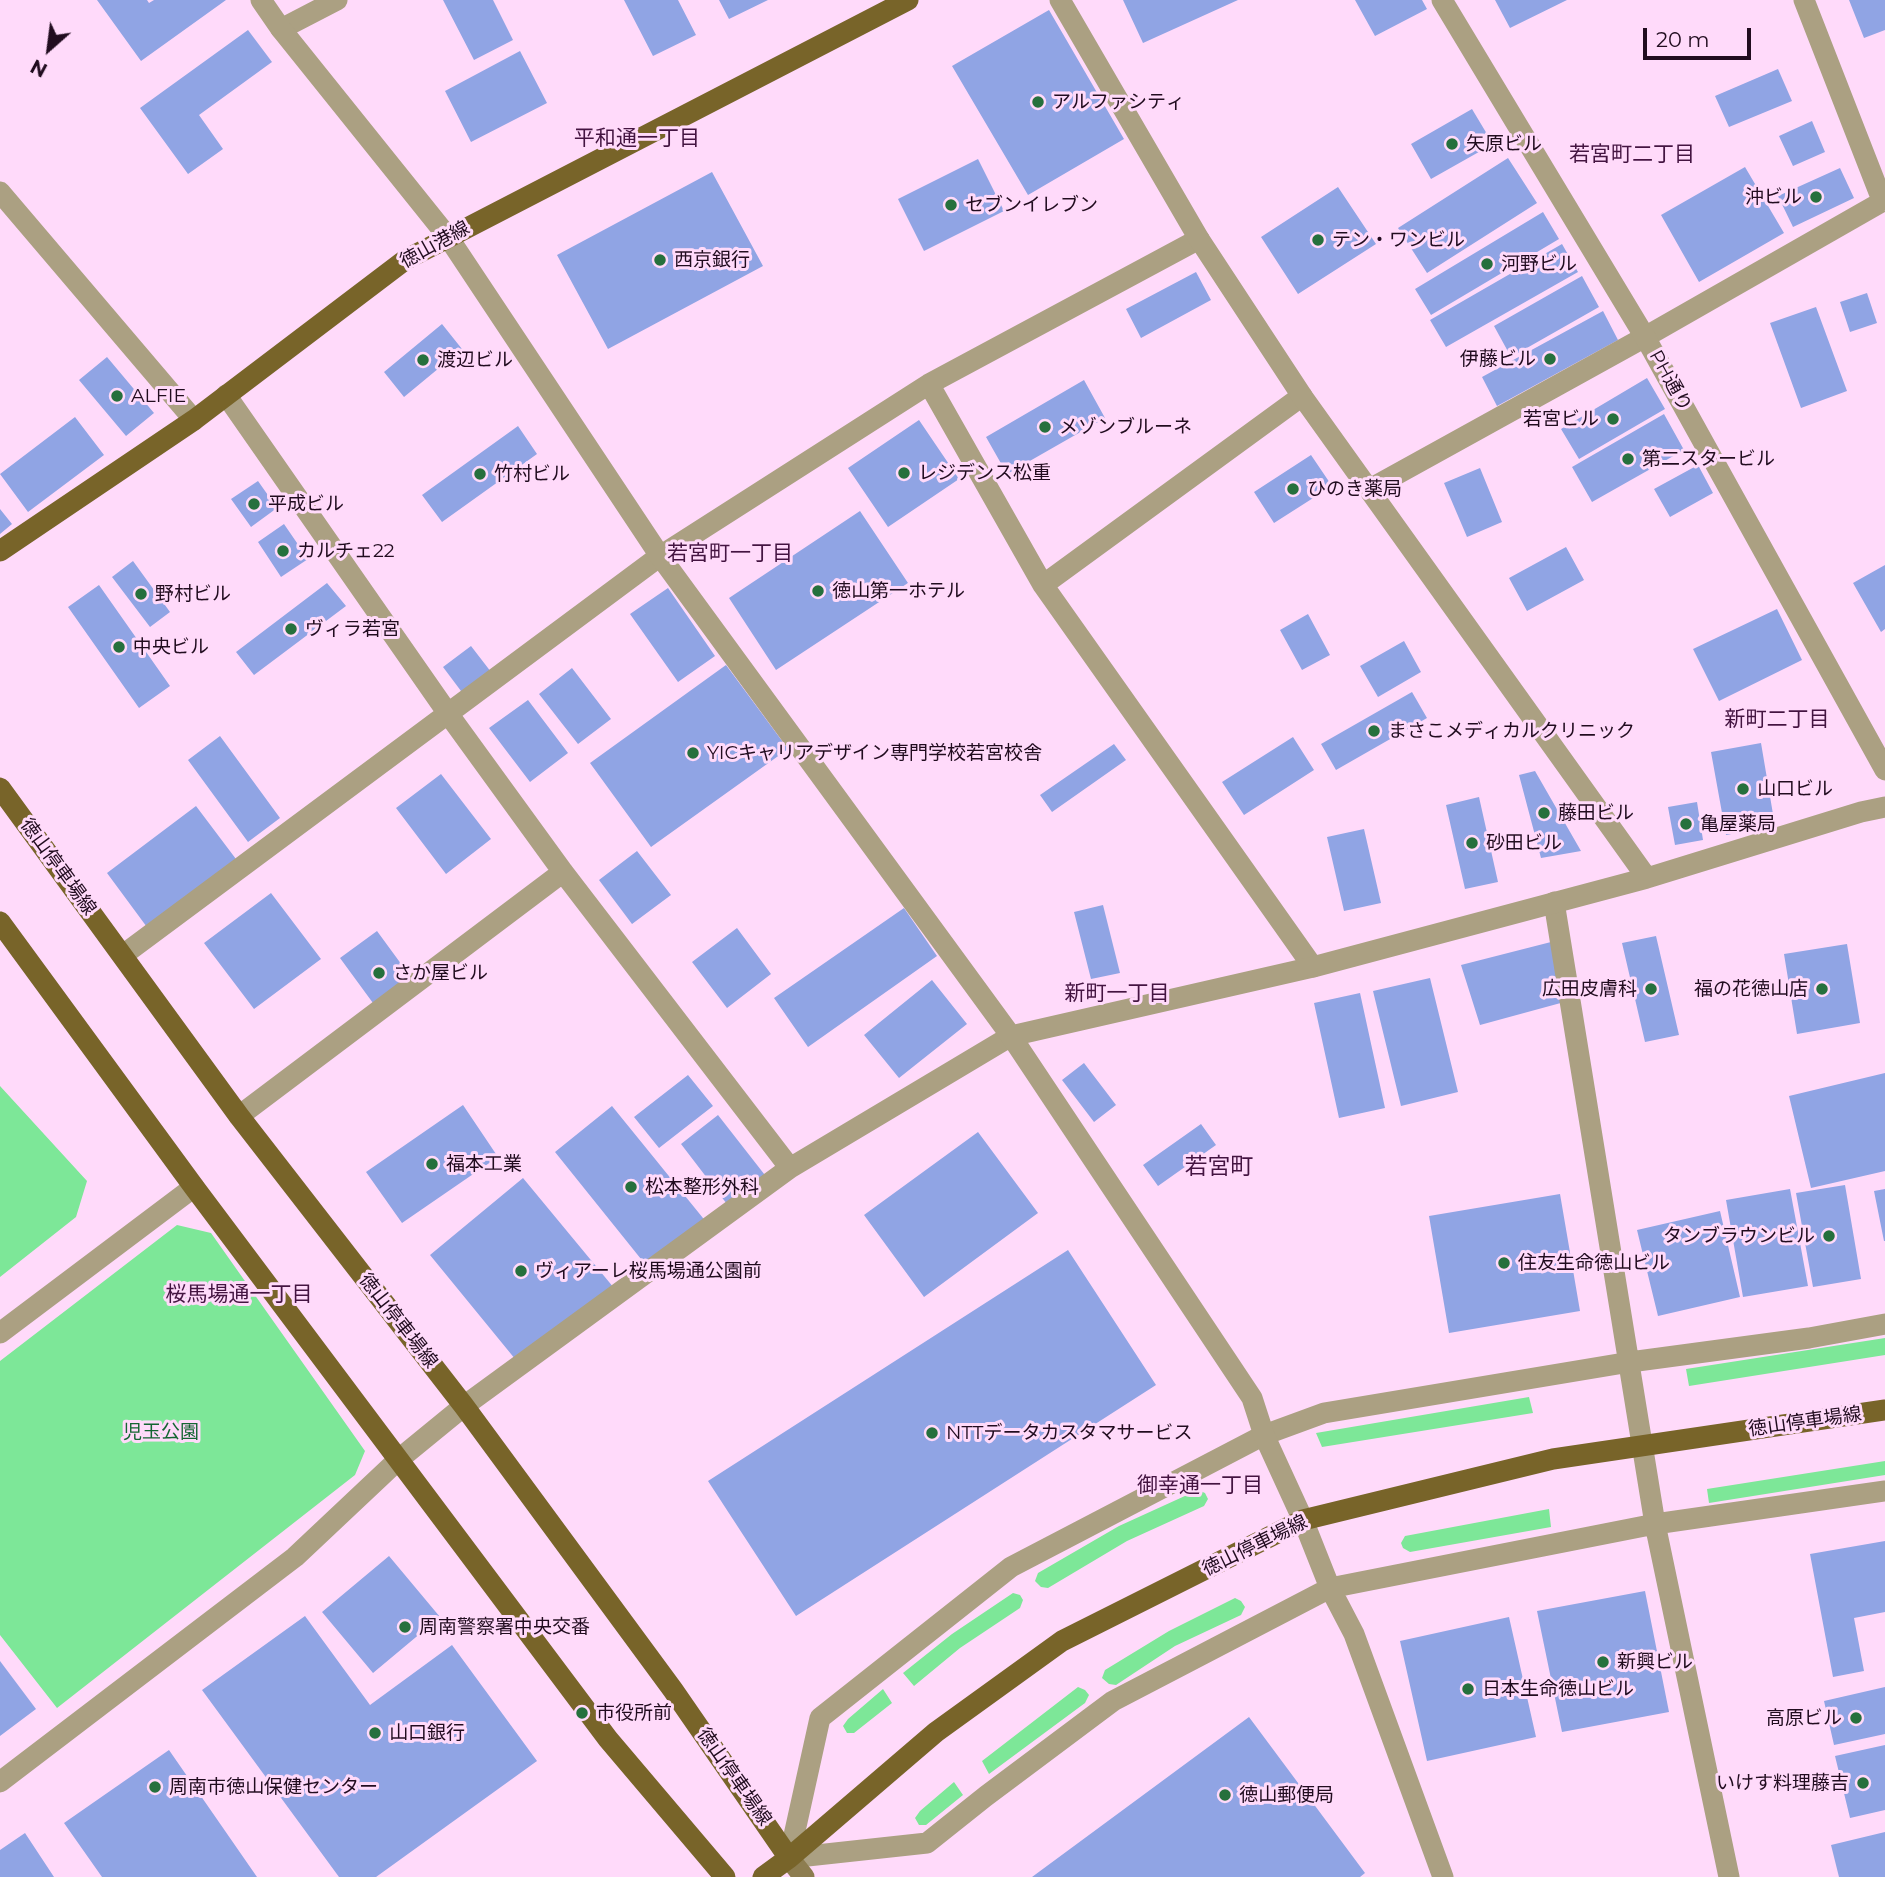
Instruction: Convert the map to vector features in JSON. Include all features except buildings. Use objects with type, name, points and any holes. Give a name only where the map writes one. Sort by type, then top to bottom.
[{"type":"main road","name":"徳山港線","points":[[0,551],[194,420],[405,260],[908,0]]},
{"type":"main road","name":"徳山停車場線","points":[[0,788],[239,1116],[464,1406],[673,1690],[789,1858]]},
{"type":"main road","points":[[0,922],[194,1187],[608,1739],[725,1877]]},
{"type":"main road","name":"徳山停車場線","points":[[762,1877],[789,1858],[936,1732],[1062,1642],[1303,1520],[1553,1459],[1885,1410]]},
{"type":"main road","points":[[789,1858],[804,1877]]},
{"type":"street","points":[[261,0],[281,29],[448,237],[660,556],[1011,1037],[1252,1398],[1264,1435],[1303,1520],[1330,1588],[1354,1634],[1443,1877]]},
{"type":"street","points":[[281,29],[337,0]]},
{"type":"street","points":[[1060,0],[1199,239],[1302,396],[1647,878]]},
{"type":"street","name":"PH通り","points":[[1441,0],[1645,337],[1885,770]]},
{"type":"street","points":[[1370,489],[1645,337],[1883,200],[1804,0]]},
{"type":"street","points":[[0,192],[194,420]]},
{"type":"street","points":[[123,955],[660,556],[929,384],[1199,239]]},
{"type":"street","points":[[929,384],[1044,585],[1313,967]]},
{"type":"street","points":[[226,395],[449,715],[563,872],[790,1168]]},
{"type":"street","points":[[1044,585],[1302,396]]},
{"type":"street","points":[[0,1782],[295,1558],[398,1460],[464,1406],[790,1168],[1011,1037],[1313,967],[1647,878],[1885,807]]},
{"type":"street","points":[[239,1116],[563,872]]},
{"type":"street","points":[[1554,902],[1630,1362],[1641,1446],[1729,1877]]},
{"type":"street","points":[[0,1333],[194,1187]]},
{"type":"street","points":[[1885,1324],[1809,1338],[1630,1362],[1325,1413],[1264,1435],[1012,1567],[820,1718],[789,1858],[927,1843],[1113,1701],[1330,1588],[1655,1524],[1885,1491]]},
{"type":"green space","points":[[0,1086],[87,1181],[76,1217],[0,1277]]},
{"type":"green space","name":"児玉公園","points":[[177,1225],[211,1233],[365,1451],[355,1475],[57,1708],[0,1635],[0,1361]]},
{"type":"green space","points":[[1885,1338],[1885,1355],[1689,1386],[1686,1369]]},
{"type":"green space","points":[[1529,1397],[1533,1413],[1322,1447],[1316,1433]]},
{"type":"green space","points":[[1885,1461],[1885,1475],[1709,1503],[1707,1489]]},
{"type":"green space","points":[[1198,1490],[1205,1493],[1208,1499],[1204,1506],[1127,1541],[1048,1588],[1041,1587],[1035,1581],[1038,1573],[1119,1526]]},
{"type":"green space","points":[[1549,1509],[1551,1527],[1410,1552],[1403,1548],[1401,1543],[1405,1536]]},
{"type":"green space","points":[[1013,1593],[1020,1595],[1023,1600],[1020,1608],[960,1648],[914,1686],[903,1673],[952,1634]]},
{"type":"green space","points":[[1235,1598],[1245,1607],[1241,1615],[1175,1646],[1116,1685],[1109,1684],[1102,1678],[1105,1670],[1169,1631]]},
{"type":"green space","points":[[1078,1687],[1089,1695],[1085,1703],[989,1774],[982,1761]]},
{"type":"green space","points":[[883,1689],[892,1703],[854,1733],[847,1733],[843,1726],[848,1719]]},
{"type":"green space","points":[[954,1782],[963,1795],[926,1825],[919,1825],[915,1818],[920,1811]]},
{"type":"place","name":"アルファシティ","points":[[1038,102]]},
{"type":"place","name":"矢原ビル","points":[[1452,144]]},
{"type":"place","name":"沖ビル","points":[[1816,197]]},
{"type":"place","name":"セブンイレブン","points":[[951,205]]},
{"type":"place","name":"テン・ワンビル","points":[[1318,240]]},
{"type":"place","name":"西京銀行","points":[[660,260]]},
{"type":"place","name":"河野ビル","points":[[1487,264]]},
{"type":"place","name":"伊藤ビル","points":[[1550,359]]},
{"type":"place","name":"渡辺ビル","points":[[423,360]]},
{"type":"place","name":"ALFIE","points":[[117,396]]},
{"type":"place","name":"若宮ビル","points":[[1613,419]]},
{"type":"place","name":"メゾンブルーネ","points":[[1045,427]]},
{"type":"place","name":"第二スタービル","points":[[1628,459]]},
{"type":"place","name":"レジデンス松重","points":[[904,473]]},
{"type":"place","name":"竹村ビル","points":[[480,474]]},
{"type":"place","name":"ひのき薬局","points":[[1293,489]]},
{"type":"place","name":"平成ビル","points":[[254,504]]},
{"type":"place","name":"カルチェ22","points":[[283,551]]},
{"type":"place","name":"徳山第一ホテル","points":[[818,591]]},
{"type":"place","name":"野村ビル","points":[[141,594]]},
{"type":"place","name":"ヴィラ若宮","points":[[291,629]]},
{"type":"place","name":"中央ビル","points":[[119,647]]},
{"type":"place","name":"まさこメディカルクリニック","points":[[1374,731]]},
{"type":"place","name":"YICキャリアデザイン専門学校若宮校舎","points":[[693,753]]},
{"type":"place","name":"山口ビル","points":[[1743,789]]},
{"type":"place","name":"藤田ビル","points":[[1544,813]]},
{"type":"place","name":"亀屋薬局","points":[[1686,824]]},
{"type":"place","name":"砂田ビル","points":[[1472,843]]},
{"type":"place","name":"さか屋ビル","points":[[379,973]]},
{"type":"place","name":"広田皮膚科","points":[[1651,989]]},
{"type":"place","name":"福の花徳山店","points":[[1822,989]]},
{"type":"place","name":"福本工業","points":[[432,1164]]},
{"type":"place","name":"松本整形外科","points":[[631,1187]]},
{"type":"place","name":"タンブラウンビル","points":[[1829,1236]]},
{"type":"place","name":"住友生命徳山ビル","points":[[1504,1263]]},
{"type":"place","name":"ヴィアーレ桜馬場通公園前","points":[[521,1271]]},
{"type":"place","name":"NTTデータカスタマサービス","points":[[932,1433]]},
{"type":"place","name":"周南警察署中央交番","points":[[405,1627]]},
{"type":"place","name":"新興ビル","points":[[1603,1662]]},
{"type":"place","name":"日本生命徳山ビル","points":[[1468,1689]]},
{"type":"place","name":"市役所前","points":[[582,1713]]},
{"type":"place","name":"高原ビル","points":[[1856,1718]]},
{"type":"place","name":"山口銀行","points":[[375,1733]]},
{"type":"place","name":"いけす料理藤吉","points":[[1863,1783]]},
{"type":"place","name":"周南市徳山保健センター","points":[[155,1787]]},
{"type":"place","name":"徳山郵便局","points":[[1225,1795]]},
{"type":"district","name":"平和通一丁目","points":[[637,139]]},
{"type":"district","name":"若宮町二丁目","points":[[1632,155]]},
{"type":"district","name":"若宮町一丁目","points":[[730,554]]},
{"type":"district","name":"新町二丁目","points":[[1777,720]]},
{"type":"district","name":"新町一丁目","points":[[1117,994]]},
{"type":"district","name":"若宮町","points":[[1219,1167]]},
{"type":"district","name":"桜馬場通一丁目","points":[[239,1295]]},
{"type":"district","name":"御幸通一丁目","points":[[1200,1486]]}]
